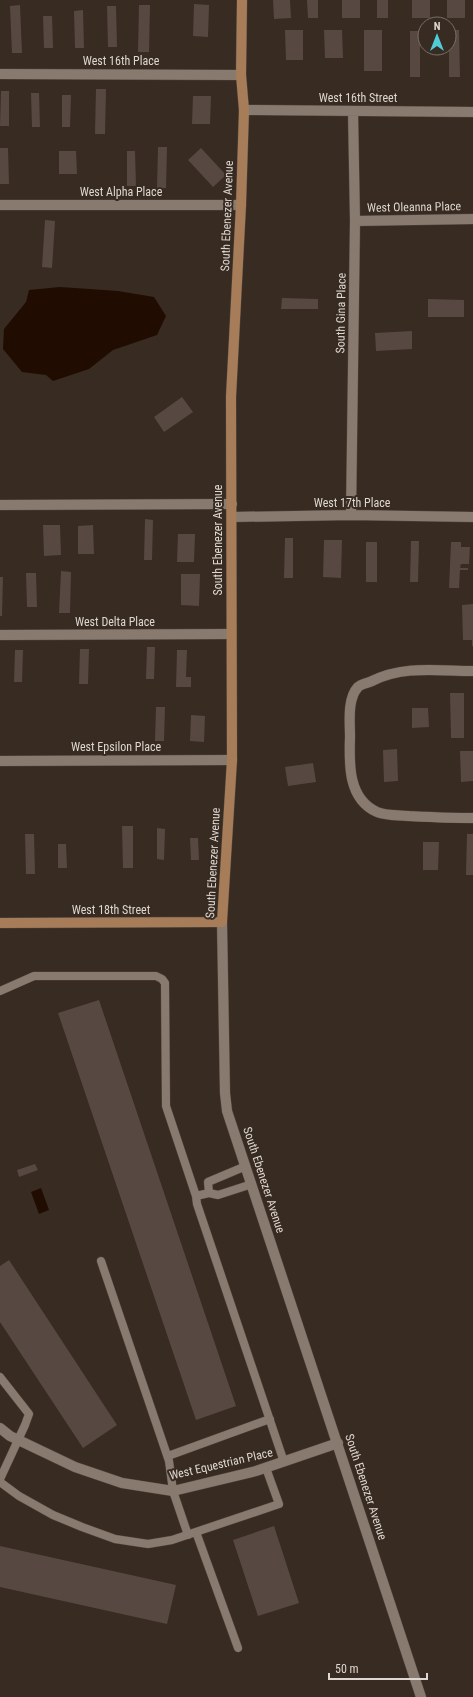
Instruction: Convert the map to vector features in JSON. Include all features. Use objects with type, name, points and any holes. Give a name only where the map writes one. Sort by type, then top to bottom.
[{"type":"street","name":"South Ebenezer Avenue","points":[[242,0],[241,75],[244,110],[241,205],[231,397],[232,760],[222,922],[224,1093],[227,1111],[421,1697]]},
{"type":"street","name":"West 16th Place","points":[[0,74],[241,75]]},
{"type":"street","name":"West 16th Street","points":[[244,110],[473,112]]},
{"type":"street","name":"South Gina Place","points":[[351,515],[355,221],[353,111]]},
{"type":"street","name":"West Alpha Place","points":[[0,205],[241,205]]},
{"type":"street","name":"West Oleanna Place","points":[[355,221],[473,219]]},
{"type":"street","points":[[0,505],[232,504]]},
{"type":"street","name":"West 17th Place","points":[[232,517],[351,515],[473,517]]},
{"type":"street","name":"West Delta Place","points":[[0,636],[231,634]]},
{"type":"street","points":[[473,671],[403,671],[380,677],[359,687],[351,704],[349,754],[351,780],[361,800],[377,812],[398,815],[473,818]]},
{"type":"street","name":"West Epsilon Place","points":[[0,761],[232,760]]},
{"type":"street","name":"West 18th Street","points":[[0,923],[222,922]]},
{"type":"street","name":"West Equestrian Place","points":[[0,1428],[10,1436],[75,1467],[122,1483],[173,1491],[266,1468],[338,1443]]},
{"type":"lane","points":[[0,991],[34,976],[156,976],[162,979],[165,984],[166,1106],[196,1196],[197,1204],[284,1462]]},
{"type":"lane","points":[[209,1193],[208,1182],[246,1166]]},
{"type":"lane","points":[[196,1196],[209,1193],[218,1195],[252,1184]]},
{"type":"lane","points":[[101,1261],[168,1456],[173,1491],[188,1535]]},
{"type":"lane","points":[[0,1377],[29,1414],[0,1481],[19,1496],[53,1514],[82,1527],[115,1539],[148,1544],[172,1540],[279,1504],[266,1468]]},
{"type":"lane","points":[[168,1456],[270,1419]]},
{"type":"lane","points":[[196,1532],[238,1648]]},
{"type":"shaded area","points":[[60,287],[118,291],[154,297],[166,316],[157,335],[113,350],[89,369],[53,381],[46,375],[22,372],[3,349],[4,329],[26,302],[29,290]]},
{"type":"shaded area","points":[[41,1188],[49,1210],[39,1214],[31,1192]]},
{"type":"building","points":[[273,0],[290,0],[291,18],[274,19]]},
{"type":"building","points":[[307,0],[318,0],[318,18],[308,18]]},
{"type":"building","points":[[342,0],[360,0],[360,18],[342,18]]},
{"type":"building","points":[[377,0],[388,0],[388,18],[377,18]]},
{"type":"building","points":[[412,0],[430,0],[430,16],[417,16],[417,18],[412,18]]},
{"type":"building","points":[[447,0],[465,0],[465,18],[447,16]]},
{"type":"building","points":[[194,4],[209,5],[208,37],[193,36]]},
{"type":"building","points":[[20,5],[22,53],[12,53],[10,6]]},
{"type":"building","points":[[139,5],[150,5],[149,52],[138,52]]},
{"type":"building","points":[[107,6],[116,6],[117,47],[108,47]]},
{"type":"building","points":[[83,10],[84,48],[75,48],[74,11]]},
{"type":"building","points":[[43,16],[52,16],[53,48],[44,48]]},
{"type":"building","points":[[285,30],[303,30],[303,60],[286,60]]},
{"type":"building","points":[[324,30],[342,30],[343,58],[325,58]]},
{"type":"building","points":[[364,30],[382,30],[382,71],[364,71]]},
{"type":"building","points":[[457,30],[459,30],[460,77],[449,77],[449,56],[457,56]]},
{"type":"building","points":[[410,31],[417,31],[417,56],[420,56],[420,77],[410,77]]},
{"type":"building","points":[[96,89],[106,89],[105,134],[95,134]]},
{"type":"building","points":[[1,91],[9,91],[9,126],[0,126]]},
{"type":"building","points":[[31,93],[39,93],[40,127],[32,127]]},
{"type":"building","points":[[62,95],[71,95],[70,127],[62,127]]},
{"type":"building","points":[[193,96],[211,96],[210,124],[192,124]]},
{"type":"building","points":[[158,147],[167,147],[166,188],[157,188]]},
{"type":"building","points":[[0,148],[8,148],[9,184],[0,184]]},
{"type":"building","points":[[201,148],[226,175],[213,187],[188,160]]},
{"type":"building","points":[[59,151],[76,151],[77,174],[59,174]]},
{"type":"building","points":[[127,151],[135,151],[136,186],[127,186]]},
{"type":"building","points":[[45,220],[55,221],[52,268],[42,267]]},
{"type":"building","points":[[282,298],[318,299],[318,309],[281,309]]},
{"type":"building","points":[[428,299],[464,300],[464,317],[428,317]]},
{"type":"building","points":[[412,331],[412,349],[376,351],[375,333]]},
{"type":"building","points":[[182,397],[193,412],[164,432],[154,417]]},
{"type":"building","points":[[145,519],[153,520],[152,560],[144,560]]},
{"type":"building","points":[[43,525],[60,525],[61,555],[44,556]]},
{"type":"building","points":[[93,525],[94,554],[78,554],[78,526]]},
{"type":"building","points":[[178,534],[195,534],[194,562],[177,562]]},
{"type":"building","points":[[285,538],[293,538],[293,578],[284,578]]},
{"type":"building","points":[[324,540],[342,540],[341,578],[323,577]]},
{"type":"building","points":[[411,541],[419,541],[418,582],[410,582]]},
{"type":"building","points":[[366,542],[377,542],[377,582],[366,582]]},
{"type":"building","points":[[451,542],[461,542],[461,547],[470,547],[469,564],[461,564],[460,568],[468,568],[468,570],[460,570],[459,588],[449,588]]},
{"type":"building","points":[[61,571],[71,572],[70,613],[59,613]]},
{"type":"building","points":[[26,573],[36,573],[37,607],[27,607]]},
{"type":"building","points":[[181,574],[200,574],[199,606],[181,605]]},
{"type":"building","points":[[0,577],[3,577],[2,616],[0,616]]},
{"type":"building","points":[[473,604],[472,646],[472,640],[463,640],[462,605]]},
{"type":"building","points":[[147,647],[155,647],[154,679],[146,679]]},
{"type":"building","points":[[80,649],[89,649],[88,684],[79,684]]},
{"type":"building","points":[[15,650],[23,650],[22,682],[14,682]]},
{"type":"building","points":[[177,650],[187,650],[186,677],[191,677],[191,687],[176,687]]},
{"type":"building","points":[[450,693],[464,693],[464,738],[451,738]]},
{"type":"building","points":[[156,707],[165,707],[164,741],[155,741]]},
{"type":"building","points":[[412,708],[428,708],[429,727],[412,728]]},
{"type":"building","points":[[191,715],[205,716],[204,742],[190,741]]},
{"type":"building","points":[[397,749],[398,781],[384,782],[383,750]]},
{"type":"building","points":[[460,751],[473,751],[473,781],[461,782]]},
{"type":"building","points":[[313,763],[316,782],[288,786],[285,767]]},
{"type":"building","points":[[122,826],[133,826],[133,868],[123,868]]},
{"type":"building","points":[[157,828],[165,829],[164,860],[157,859]]},
{"type":"building","points":[[25,834],[34,834],[35,874],[26,874]]},
{"type":"building","points":[[467,834],[473,834],[473,875],[466,875]]},
{"type":"building","points":[[190,838],[198,838],[199,860],[191,860]]},
{"type":"building","points":[[423,842],[439,842],[438,870],[423,870]]},
{"type":"building","points":[[58,844],[66,844],[67,868],[58,868]]},
{"type":"building","points":[[99,1000],[236,1406],[196,1420],[58,1013]]},
{"type":"building","points":[[35,1164],[38,1170],[19,1177],[17,1170]]},
{"type":"building","points":[[9,1260],[117,1425],[83,1448],[0,1322],[0,1266]]},
{"type":"building","points":[[274,1526],[299,1603],[258,1616],[233,1540]]},
{"type":"building","points":[[0,1546],[176,1585],[167,1624],[0,1587]]}]
